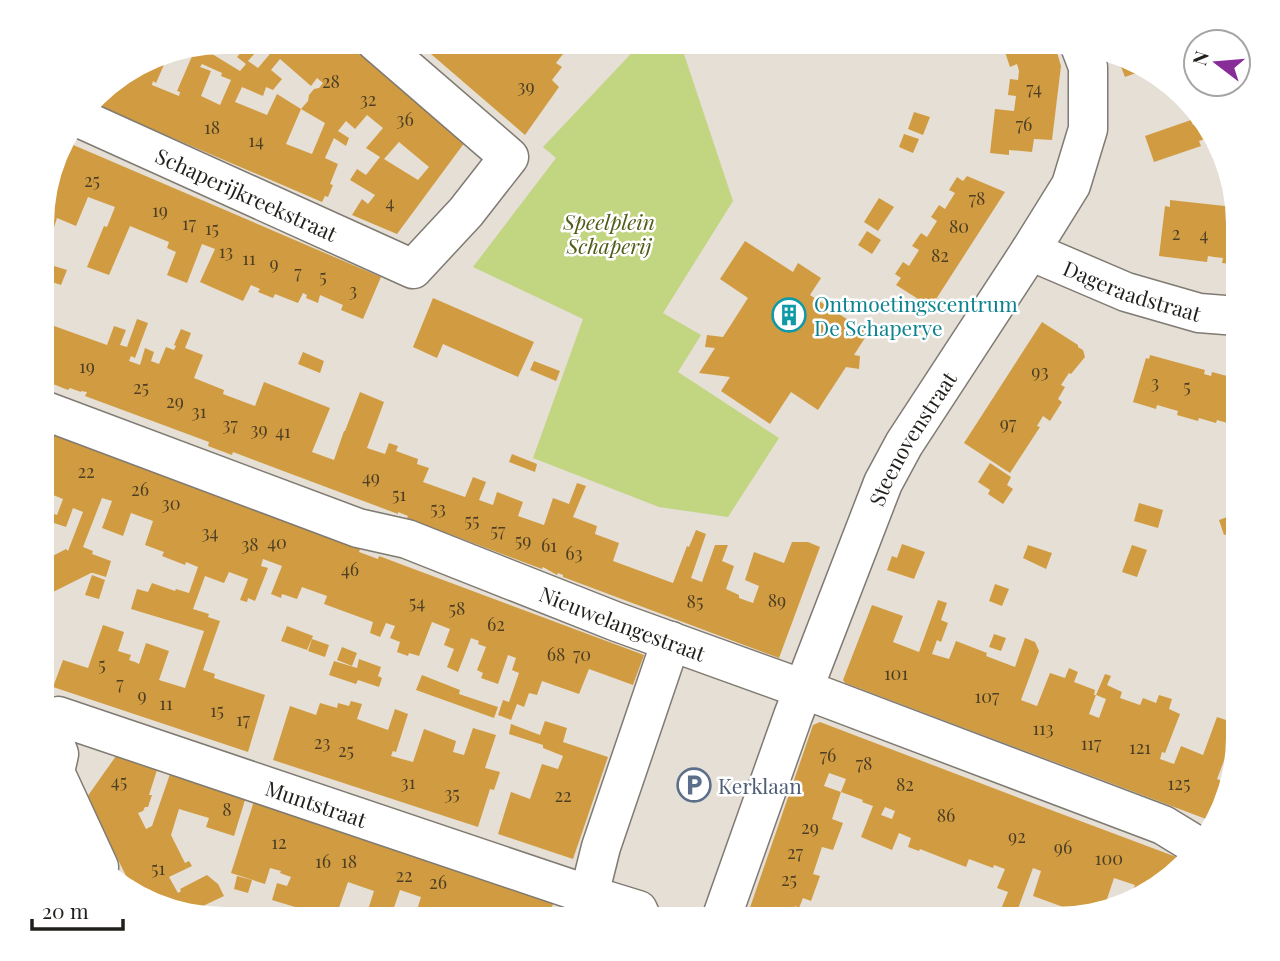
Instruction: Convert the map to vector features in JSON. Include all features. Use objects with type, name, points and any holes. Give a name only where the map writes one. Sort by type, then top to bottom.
[{"type":"street","name":"Schaperijkreekstraat","points":[[88,122],[413,269],[466,212],[509,157],[390,54]]},
{"type":"street","name":"Steenovenstraat","points":[[803,689],[883,483],[904,444],[1071,184],[1088,129],[1088,67],[1084,57]]},
{"type":"street","name":"Dageraadstraat","points":[[1030,251],[1126,292],[1199,313],[1226,315]]},
{"type":"street","name":"Nieuwelangestraat","points":[[54,414],[358,528],[407,539],[617,622],[1163,825],[1189,841]]},
{"type":"street","points":[[627,906],[589,895],[601,847],[671,641]]},
{"type":"street","points":[[725,907],[803,689]]},
{"type":"street","name":"Muntstraat","points":[[55,717],[589,895]]},
{"type":"street","points":[[55,744],[59,754],[57,764]]},
{"type":"street","points":[[63,790],[80,825]]},
{"type":"green space","name":"Speelplein Schaperij","points":[[630,54],[684,55],[733,201],[663,313],[701,335],[678,372],[779,438],[728,517],[659,507],[533,458],[583,319],[473,267],[556,158],[543,147]]},
{"type":"building","points":[[240,54],[254,54],[248,61],[258,68],[270,54],[361,54],[465,142],[397,234],[352,215],[362,199],[368,204],[375,195],[350,180],[357,169],[366,175],[380,157],[366,148],[383,128],[367,115],[355,129],[346,121],[338,131],[349,138],[346,146],[334,138],[325,158],[338,164],[328,197],[325,196],[322,202],[102,108],[130,83],[164,66],[156,83],[153,81],[152,85],[179,96],[180,92],[177,91],[191,58],[214,55],[240,71],[246,64],[237,57]],"holes":[[[280,59],[311,86],[317,78],[323,83],[314,89],[301,109],[277,94],[267,115],[235,102],[242,87],[263,96],[266,87],[273,90],[282,79],[271,70]],[[202,64],[231,80],[220,105],[201,96],[211,71],[200,67]],[[301,109],[325,123],[312,154],[286,144]],[[399,142],[429,167],[418,180],[384,159]]]},
{"type":"building","points":[[431,54],[563,54],[556,63],[562,67],[552,80],[559,87],[525,135]]},
{"type":"building","points":[[1006,55],[1058,55],[1061,66],[1052,140],[1034,139],[1032,152],[1009,150],[1009,155],[990,153],[995,109],[1014,111],[1016,96],[1008,95],[1010,79],[1018,80],[1019,71],[1017,64],[1010,67]]},
{"type":"building","points":[[1121,68],[1134,74],[1125,77]]},
{"type":"building","points":[[914,112],[930,117],[923,135],[908,129]]},
{"type":"building","points":[[1190,120],[1203,140],[1199,141],[1201,146],[1154,162],[1145,136]]},
{"type":"building","points":[[904,134],[919,139],[913,153],[899,147]]},
{"type":"building","points":[[74,145],[381,277],[363,319],[341,310],[343,305],[320,295],[318,303],[306,298],[307,295],[303,293],[298,303],[275,294],[273,298],[258,292],[260,289],[251,285],[243,301],[200,282],[215,249],[202,244],[187,283],[167,275],[176,252],[167,248],[169,242],[130,226],[109,275],[87,267],[115,207],[88,197],[76,226],[57,218],[54,227],[60,181]]},
{"type":"building","points":[[967,176],[1005,192],[931,307],[896,285],[901,278],[895,274],[903,262],[909,266],[919,250],[912,246],[921,233],[927,237],[937,221],[931,217],[939,205],[945,209],[955,193],[949,190],[957,177],[963,181]]},
{"type":"building","points":[[879,198],[894,207],[878,231],[864,222]]},
{"type":"building","points":[[1170,200],[1224,206],[1226,263],[1222,263],[1223,258],[1208,256],[1207,262],[1159,256],[1165,206],[1170,207]]},
{"type":"building","points":[[867,231],[881,240],[872,254],[858,245]]},
{"type":"building","name":"Ontmoetingscentrum De Schaperye","points":[[745,241],[793,272],[798,263],[821,278],[810,295],[868,333],[854,355],[860,356],[859,369],[846,367],[818,410],[791,392],[770,424],[721,391],[730,377],[699,373],[715,348],[705,347],[707,335],[723,337],[748,298],[720,279]]},
{"type":"building","points":[[54,266],[67,270],[61,285],[54,283]]},
{"type":"building","points":[[433,298],[534,342],[518,377],[443,344],[437,358],[413,347]]},
{"type":"building","points":[[137,319],[148,323],[135,358],[131,356],[129,361],[140,365],[145,348],[154,352],[151,361],[159,364],[166,347],[174,350],[181,329],[191,333],[185,348],[203,355],[194,378],[224,390],[223,394],[255,406],[264,382],[330,408],[312,452],[334,460],[360,392],[384,402],[367,448],[385,454],[389,443],[398,446],[396,451],[418,459],[417,464],[429,468],[423,482],[465,497],[473,477],[486,482],[479,500],[493,505],[497,492],[523,502],[518,516],[544,525],[553,498],[569,504],[577,483],[586,486],[573,517],[597,526],[595,534],[619,543],[613,561],[673,583],[696,530],[706,534],[691,578],[702,582],[715,545],[728,545],[722,561],[734,566],[726,589],[753,603],[759,586],[745,580],[754,552],[784,563],[792,542],[808,542],[820,547],[779,658],[407,518],[408,516],[398,512],[233,452],[232,455],[208,446],[209,442],[85,396],[87,392],[70,388],[68,390],[54,385],[54,326],[107,345],[114,326],[126,330],[120,345],[127,347]]},
{"type":"building","points":[[1042,322],[1078,345],[1085,357],[1061,385],[1065,387],[1058,399],[1062,402],[1050,421],[1043,416],[1037,426],[1040,427],[1010,473],[964,443]]},
{"type":"building","points":[[303,352],[324,361],[320,373],[298,364]]},
{"type":"building","points":[[1150,355],[1205,370],[1204,374],[1211,376],[1212,372],[1226,376],[1226,422],[1217,420],[1216,423],[1199,418],[1198,421],[1177,415],[1178,411],[1157,405],[1156,409],[1133,402],[1146,358],[1149,359]]},
{"type":"building","points":[[534,361],[560,371],[556,381],[530,370]]},
{"type":"building","points":[[54,433],[360,549],[359,552],[378,559],[379,556],[644,655],[633,685],[589,669],[579,694],[542,681],[537,695],[529,693],[524,707],[517,704],[511,720],[498,715],[503,700],[509,702],[519,673],[512,670],[516,658],[508,655],[498,684],[481,678],[483,673],[477,670],[486,647],[471,638],[458,672],[447,667],[454,649],[444,645],[450,629],[432,622],[419,656],[397,652],[400,642],[390,638],[395,626],[386,623],[380,637],[370,633],[373,622],[324,604],[327,596],[302,587],[297,599],[271,594],[282,566],[263,559],[261,566],[268,568],[255,601],[248,598],[247,602],[240,600],[248,579],[229,572],[224,583],[205,576],[193,609],[220,621],[203,670],[215,674],[214,678],[265,695],[248,752],[55,688],[63,660],[88,668],[103,625],[124,632],[118,651],[131,655],[129,660],[139,664],[146,643],[169,651],[159,680],[185,688],[204,631],[131,609],[137,589],[148,592],[152,583],[189,593],[198,567],[162,556],[164,552],[145,545],[153,521],[131,513],[123,536],[102,528],[112,501],[102,498],[83,547],[93,551],[92,554],[111,561],[106,577],[91,573],[55,591],[55,555],[66,549],[68,551],[83,512],[73,508],[66,527],[55,523],[55,514],[57,515],[63,499],[55,496]]},
{"type":"building","points":[[512,454],[537,464],[535,472],[509,462]]},
{"type":"building","points":[[990,463],[1011,477],[1007,485],[1013,489],[1003,504],[988,494],[990,490],[978,482]]},
{"type":"building","points":[[1139,503],[1163,510],[1158,528],[1134,521]]},
{"type":"building","points":[[1225,518],[1225,535],[1224,535],[1219,520]]},
{"type":"building","points":[[902,544],[925,552],[914,579],[887,570],[892,556],[897,558]]},
{"type":"building","points":[[1028,545],[1052,553],[1046,569],[1023,558]]},
{"type":"building","points":[[1132,545],[1147,550],[1137,577],[1122,572]]},
{"type":"building","points":[[92,575],[105,580],[99,599],[85,595]]},
{"type":"building","points":[[995,584],[1009,589],[1002,606],[989,601]]},
{"type":"building","points":[[938,600],[947,603],[941,620],[948,623],[941,642],[937,640],[932,654],[949,659],[956,641],[1015,667],[1025,638],[1035,642],[1039,651],[1021,700],[1037,706],[1050,673],[1065,678],[1069,668],[1078,672],[1074,682],[1095,690],[1094,695],[1105,674],[1111,676],[1107,685],[1122,692],[1120,698],[1140,705],[1143,698],[1156,703],[1159,695],[1172,699],[1169,709],[1180,714],[1165,753],[1162,752],[1160,759],[1174,764],[1181,746],[1203,755],[1217,717],[1225,720],[1223,764],[1217,779],[1220,780],[1204,818],[843,680],[872,605],[903,616],[893,642],[919,652]],"holes":[[[1096,695],[1106,699],[1099,718],[1089,714]]]},
{"type":"building","points":[[287,626],[313,636],[307,650],[281,641]]},
{"type":"building","points":[[994,634],[1006,638],[1001,651],[989,647]]},
{"type":"building","points":[[312,639],[329,645],[325,657],[308,651]]},
{"type":"building","points":[[342,647],[357,653],[352,666],[337,660]]},
{"type":"building","points":[[359,659],[381,667],[379,687],[358,680],[356,684],[329,675],[334,661],[357,668]]},
{"type":"building","points":[[422,675],[460,690],[459,694],[498,707],[494,718],[416,690]]},
{"type":"building","points":[[351,701],[362,704],[357,719],[388,730],[395,709],[408,714],[396,752],[393,751],[391,756],[413,762],[424,729],[456,741],[453,752],[464,755],[473,728],[496,735],[485,768],[500,772],[494,790],[490,789],[478,827],[273,760],[290,706],[316,715],[320,703],[337,708],[338,703],[349,706]]},
{"type":"building","points":[[545,721],[567,728],[563,742],[608,757],[573,859],[498,834],[511,792],[530,799],[542,764],[558,769],[563,756],[543,748],[543,745],[509,734],[511,724],[540,735]]},
{"type":"building","points":[[820,722],[1176,857],[1159,872],[1134,887],[1135,885],[1114,878],[1107,899],[1062,906],[1033,896],[1041,871],[1033,868],[1019,907],[1002,907],[1008,892],[997,888],[1005,869],[994,865],[993,868],[969,859],[966,867],[908,847],[911,838],[899,833],[892,850],[861,837],[873,806],[841,792],[832,819],[843,823],[833,850],[822,847],[813,874],[820,876],[811,901],[803,898],[800,907],[750,907],[813,725]],"holes":[[[829,773],[846,779],[841,792],[824,786]],[[885,807],[895,811],[892,819],[881,815]]]},
{"type":"building","points":[[116,756],[157,770],[148,807],[138,813],[146,829],[152,826],[170,774],[245,800],[234,836],[206,827],[209,818],[179,809],[171,835],[185,863],[189,861],[192,866],[169,877],[178,893],[180,889],[207,875],[218,884],[224,896],[205,905],[181,901],[160,894],[126,875],[87,797]]},
{"type":"building","points":[[254,801],[554,901],[552,906],[418,906],[421,897],[400,890],[394,906],[369,906],[374,891],[348,882],[340,906],[292,906],[272,900],[277,883],[287,886],[291,877],[280,873],[281,871],[270,868],[265,884],[231,873]]},
{"type":"building","points":[[237,876],[252,880],[248,893],[234,889]]},
{"type":"place","name":"Ontmoetingscentrum De Schaperye","points":[[789,315]]},
{"type":"place","name":"Kerklaan","points":[[694,785]]}]
